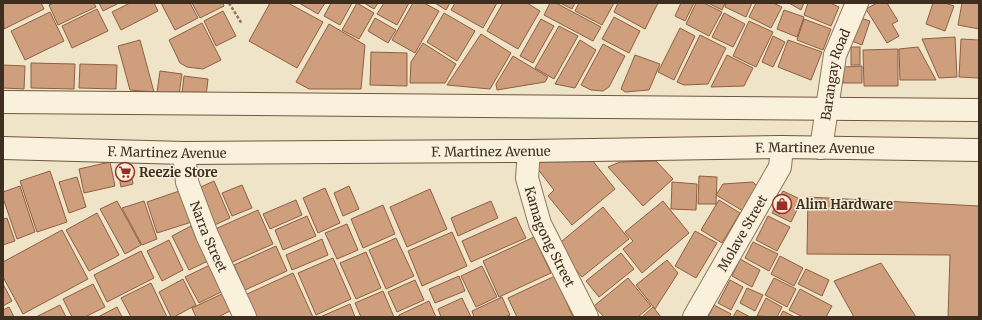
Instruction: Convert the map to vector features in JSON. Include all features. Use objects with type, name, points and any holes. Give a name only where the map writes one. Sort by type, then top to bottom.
[{"type":"main road","name":"Barangay Road","points":[[821,148],[835,55],[857,3]]},
{"type":"main road","points":[[3,102],[979,110]]},
{"type":"main road","name":"F. Martinez Avenue","points":[[3,148],[184,153],[528,151],[782,147],[979,150]]},
{"type":"main road","name":"Molave Street","points":[[694,317],[780,167],[782,147]]},
{"type":"main road","name":"Kamagong Street","points":[[528,151],[527,178],[540,224],[587,317]]},
{"type":"main road","name":"Narra Street","points":[[184,153],[188,182],[207,235],[245,317]]},
{"type":"path","points":[[229,3],[242,24]]},
{"type":"building","points":[[3,3],[41,3],[44,9],[4,29]]},
{"type":"building","points":[[54,3],[94,3],[96,7],[58,25],[49,5]]},
{"type":"building","points":[[99,3],[119,3],[103,11]]},
{"type":"building","points":[[130,3],[154,3],[158,11],[121,30],[112,12]]},
{"type":"building","points":[[161,3],[190,3],[198,18],[175,30]]},
{"type":"building","points":[[192,3],[223,3],[224,6],[200,18]]},
{"type":"building","points":[[270,3],[288,3],[323,22],[297,68],[249,41]]},
{"type":"building","points":[[299,3],[325,3],[318,14]]},
{"type":"building","points":[[331,3],[352,3],[340,25],[324,16]]},
{"type":"building","points":[[357,3],[374,13],[359,39],[342,30]]},
{"type":"building","points":[[364,3],[378,3],[374,9]]},
{"type":"building","points":[[384,3],[409,3],[397,25],[377,14]]},
{"type":"building","points":[[413,3],[424,3],[439,11],[415,53],[392,40]]},
{"type":"building","points":[[435,3],[450,3],[446,10]]},
{"type":"building","points":[[455,3],[497,3],[483,28],[451,10]]},
{"type":"building","points":[[503,3],[527,3],[540,11],[518,49],[487,31]]},
{"type":"building","points":[[550,3],[556,3],[601,27],[593,41],[544,15]]},
{"type":"building","points":[[560,3],[575,3],[572,9]]},
{"type":"building","points":[[579,3],[614,3],[602,25],[575,11]]},
{"type":"building","points":[[618,3],[658,3],[645,29],[614,12]]},
{"type":"building","points":[[681,3],[694,3],[685,21],[675,16]]},
{"type":"building","points":[[696,3],[704,3],[722,12],[709,36],[686,24]]},
{"type":"building","points":[[708,3],[725,3],[722,10]]},
{"type":"building","points":[[726,3],[752,3],[746,17],[725,7]]},
{"type":"building","points":[[756,3],[773,3],[782,7],[771,28],[749,17]]},
{"type":"building","points":[[789,3],[804,3],[801,10]]},
{"type":"building","points":[[808,3],[830,3],[839,7],[831,26],[804,15]]},
{"type":"building","points":[[877,3],[887,3],[898,21],[892,24],[899,36],[887,43],[866,9]]},
{"type":"building","points":[[933,3],[945,3],[954,6],[945,31],[926,24]]},
{"type":"building","points":[[962,3],[979,3],[979,29],[958,25]]},
{"type":"building","points":[[97,9],[108,31],[72,48],[62,26]]},
{"type":"building","points":[[784,10],[804,17],[797,37],[777,29]]},
{"type":"building","points":[[223,11],[236,36],[216,46],[204,21]]},
{"type":"building","points":[[50,12],[64,41],[25,60],[11,31]]},
{"type":"building","points":[[444,13],[475,31],[457,61],[427,42]]},
{"type":"building","points":[[724,13],[745,24],[733,47],[712,37]]},
{"type":"building","points":[[614,17],[640,31],[629,53],[602,39]]},
{"type":"building","points":[[857,17],[870,21],[862,45],[849,40]]},
{"type":"building","points":[[375,18],[396,30],[388,43],[368,31]]},
{"type":"building","points":[[541,19],[554,26],[533,63],[520,56]]},
{"type":"building","points":[[804,19],[831,29],[823,50],[797,40]]},
{"type":"building","points":[[749,21],[773,32],[756,67],[733,56]]},
{"type":"building","points":[[202,23],[221,60],[203,69],[187,67],[180,63],[169,40]]},
{"type":"building","points":[[329,24],[365,45],[361,89],[309,89],[296,82]]},
{"type":"building","points":[[559,26],[578,36],[554,79],[535,68]]},
{"type":"building","points":[[680,28],[695,36],[674,80],[658,72]]},
{"type":"building","points":[[481,34],[511,53],[490,89],[447,85]]},
{"type":"building","points":[[700,35],[726,48],[708,84],[684,85],[677,82]]},
{"type":"building","points":[[773,36],[785,42],[773,67],[762,62]]},
{"type":"building","points":[[955,37],[957,77],[939,78],[922,39]]},
{"type":"building","points":[[961,39],[979,40],[979,78],[959,77]]},
{"type":"building","points":[[140,40],[154,92],[130,90],[118,46]]},
{"type":"building","points":[[580,40],[596,50],[575,88],[555,84]]},
{"type":"building","points":[[788,40],[822,52],[811,80],[778,67]]},
{"type":"building","points":[[423,43],[456,64],[445,83],[410,83],[411,62]]},
{"type":"building","points":[[603,44],[625,56],[609,87],[603,91],[591,90],[581,85]]},
{"type":"building","points":[[851,47],[860,47],[860,65],[851,65]]},
{"type":"building","points":[[918,47],[936,80],[900,80],[899,49]]},
{"type":"building","points":[[898,49],[898,86],[864,86],[863,50]]},
{"type":"building","points":[[371,52],[407,53],[407,86],[370,85]]},
{"type":"building","points":[[635,55],[660,64],[649,90],[625,92],[621,89]]},
{"type":"building","points":[[727,55],[753,68],[744,86],[711,87]]},
{"type":"building","points":[[513,56],[548,77],[545,82],[497,90],[496,84]]},
{"type":"building","points":[[31,63],[75,64],[74,89],[31,88]]},
{"type":"building","points":[[80,64],[117,65],[116,89],[79,88]]},
{"type":"building","points":[[3,65],[25,66],[24,89],[3,88]]},
{"type":"building","points":[[862,66],[862,83],[843,83],[843,67]]},
{"type":"building","points":[[160,71],[182,74],[179,95],[157,92]]},
{"type":"building","points":[[184,76],[208,79],[206,97],[182,93]]},
{"type":"building","points":[[592,160],[615,189],[572,225],[548,196],[554,190],[534,164],[542,161]]},
{"type":"building","points":[[656,161],[673,179],[643,206],[608,167],[620,162]]},
{"type":"building","points":[[110,162],[115,186],[84,193],[79,169]]},
{"type":"building","points":[[130,168],[133,184],[121,187],[118,171]]},
{"type":"building","points":[[50,171],[67,222],[37,232],[20,181]]},
{"type":"building","points":[[699,176],[717,177],[716,204],[698,204]]},
{"type":"building","points":[[77,177],[86,207],[69,213],[59,182]]},
{"type":"building","points":[[214,181],[230,218],[208,228],[192,191]]},
{"type":"building","points":[[672,182],[697,184],[696,210],[671,209]]},
{"type":"building","points":[[753,182],[757,186],[743,211],[716,195],[723,184]]},
{"type":"building","points":[[242,185],[252,208],[232,216],[222,193]]},
{"type":"building","points":[[20,186],[35,232],[17,239],[3,198],[3,192]]},
{"type":"building","points":[[349,186],[359,209],[343,216],[334,193]]},
{"type":"building","points":[[188,188],[198,220],[157,233],[147,202]]},
{"type":"building","points":[[325,188],[340,223],[318,233],[303,198]]},
{"type":"building","points":[[430,189],[447,229],[407,247],[390,207]]},
{"type":"building","points":[[783,191],[802,200],[791,222],[772,213]]},
{"type":"building","points":[[808,197],[979,206],[979,317],[948,317],[950,255],[807,254]]},
{"type":"building","points":[[296,200],[302,215],[270,229],[263,214]]},
{"type":"building","points":[[719,200],[740,213],[722,243],[701,230]]},
{"type":"building","points":[[117,201],[141,245],[125,254],[100,209]]},
{"type":"building","points":[[144,201],[157,239],[142,245],[122,208]]},
{"type":"building","points":[[491,201],[498,218],[458,236],[451,218]]},
{"type":"building","points":[[663,201],[689,233],[642,273],[623,249],[633,241],[625,232]]},
{"type":"building","points":[[383,205],[395,234],[363,248],[351,219]]},
{"type":"building","points":[[603,207],[629,239],[582,277],[556,246]]},
{"type":"building","points":[[258,210],[273,244],[228,264],[213,230]]},
{"type":"building","points":[[97,213],[119,255],[89,271],[66,230]]},
{"type":"building","points":[[307,216],[316,236],[283,250],[275,230]]},
{"type":"building","points":[[768,216],[790,227],[777,251],[756,240]]},
{"type":"building","points":[[516,217],[526,238],[471,262],[462,241]]},
{"type":"building","points":[[7,218],[15,241],[3,245],[3,219]]},
{"type":"building","points":[[347,224],[358,250],[337,259],[325,233]]},
{"type":"building","points":[[191,226],[208,261],[189,270],[172,236]]},
{"type":"building","points":[[62,230],[88,279],[23,314],[3,277],[3,262]]},
{"type":"building","points":[[695,231],[717,243],[696,278],[675,266]]},
{"type":"building","points":[[452,232],[467,266],[422,286],[408,251]]},
{"type":"building","points":[[534,237],[551,273],[499,297],[483,261]]},
{"type":"building","points":[[396,238],[414,276],[386,289],[369,250]]},
{"type":"building","points":[[322,239],[328,255],[292,270],[286,255]]},
{"type":"building","points":[[169,240],[183,270],[162,281],[147,251]]},
{"type":"building","points":[[753,242],[778,254],[769,271],[745,258]]},
{"type":"building","points":[[276,246],[287,271],[245,290],[234,265]]},
{"type":"building","points":[[141,251],[154,278],[107,302],[94,275]]},
{"type":"building","points":[[366,252],[381,288],[356,299],[340,263]]},
{"type":"building","points":[[621,253],[634,269],[599,297],[586,281]]},
{"type":"building","points":[[780,256],[803,268],[794,286],[771,274]]},
{"type":"building","points":[[333,258],[351,299],[316,315],[298,273]]},
{"type":"building","points":[[740,259],[760,270],[752,287],[732,276]]},
{"type":"building","points":[[667,260],[678,273],[655,309],[636,285]]},
{"type":"building","points":[[881,263],[916,317],[854,317],[834,281]]},
{"type":"building","points":[[212,264],[225,290],[199,303],[185,277]]},
{"type":"building","points":[[482,266],[497,297],[476,307],[461,276]]},
{"type":"building","points":[[806,269],[829,280],[822,296],[798,284]]},
{"type":"building","points":[[293,273],[313,317],[255,317],[245,295]]},
{"type":"building","points":[[459,276],[465,291],[435,303],[429,289]]},
{"type":"building","points":[[555,276],[573,317],[517,317],[508,298]]},
{"type":"building","points":[[628,278],[651,306],[638,317],[604,317],[594,306]]},
{"type":"building","points":[[774,278],[796,289],[787,307],[765,295]]},
{"type":"building","points":[[183,279],[196,305],[174,317],[171,317],[159,292]]},
{"type":"building","points":[[415,280],[424,300],[397,312],[388,292]]},
{"type":"building","points":[[730,280],[743,287],[731,310],[718,303]]},
{"type":"building","points":[[151,283],[167,317],[131,317],[121,298]]},
{"type":"building","points":[[3,284],[12,301],[3,306]]},
{"type":"building","points":[[93,284],[105,307],[85,317],[72,317],[63,299]]},
{"type":"building","points":[[747,288],[763,295],[755,311],[740,303]]},
{"type":"building","points":[[800,289],[832,306],[826,317],[803,317],[789,310]]},
{"type":"building","points":[[383,291],[394,317],[361,317],[355,303]]},
{"type":"building","points":[[226,292],[234,309],[218,317],[196,317],[192,308]]},
{"type":"building","points":[[502,297],[510,315],[505,317],[474,317],[472,311]]},
{"type":"building","points":[[462,298],[471,317],[441,317],[438,309]]},
{"type":"building","points":[[766,298],[782,307],[777,317],[757,316]]},
{"type":"building","points":[[429,301],[436,317],[399,317],[399,315]]},
{"type":"building","points":[[350,304],[355,317],[320,317]]},
{"type":"building","points":[[60,305],[66,317],[36,317]]},
{"type":"building","points":[[714,305],[731,314],[729,317],[708,317]]},
{"type":"building","points":[[9,307],[14,317],[3,317],[3,310]]},
{"type":"building","points":[[117,307],[122,317],[98,317]]},
{"type":"building","points":[[653,307],[661,317],[642,317]]},
{"type":"building","points":[[737,310],[750,317],[733,317]]},
{"type":"building","points":[[783,311],[795,317],[780,317]]},
{"type":"place","name":"Reezie Store","points":[[125,172]]},
{"type":"place","name":"Alim Hardware","points":[[782,204]]}]
